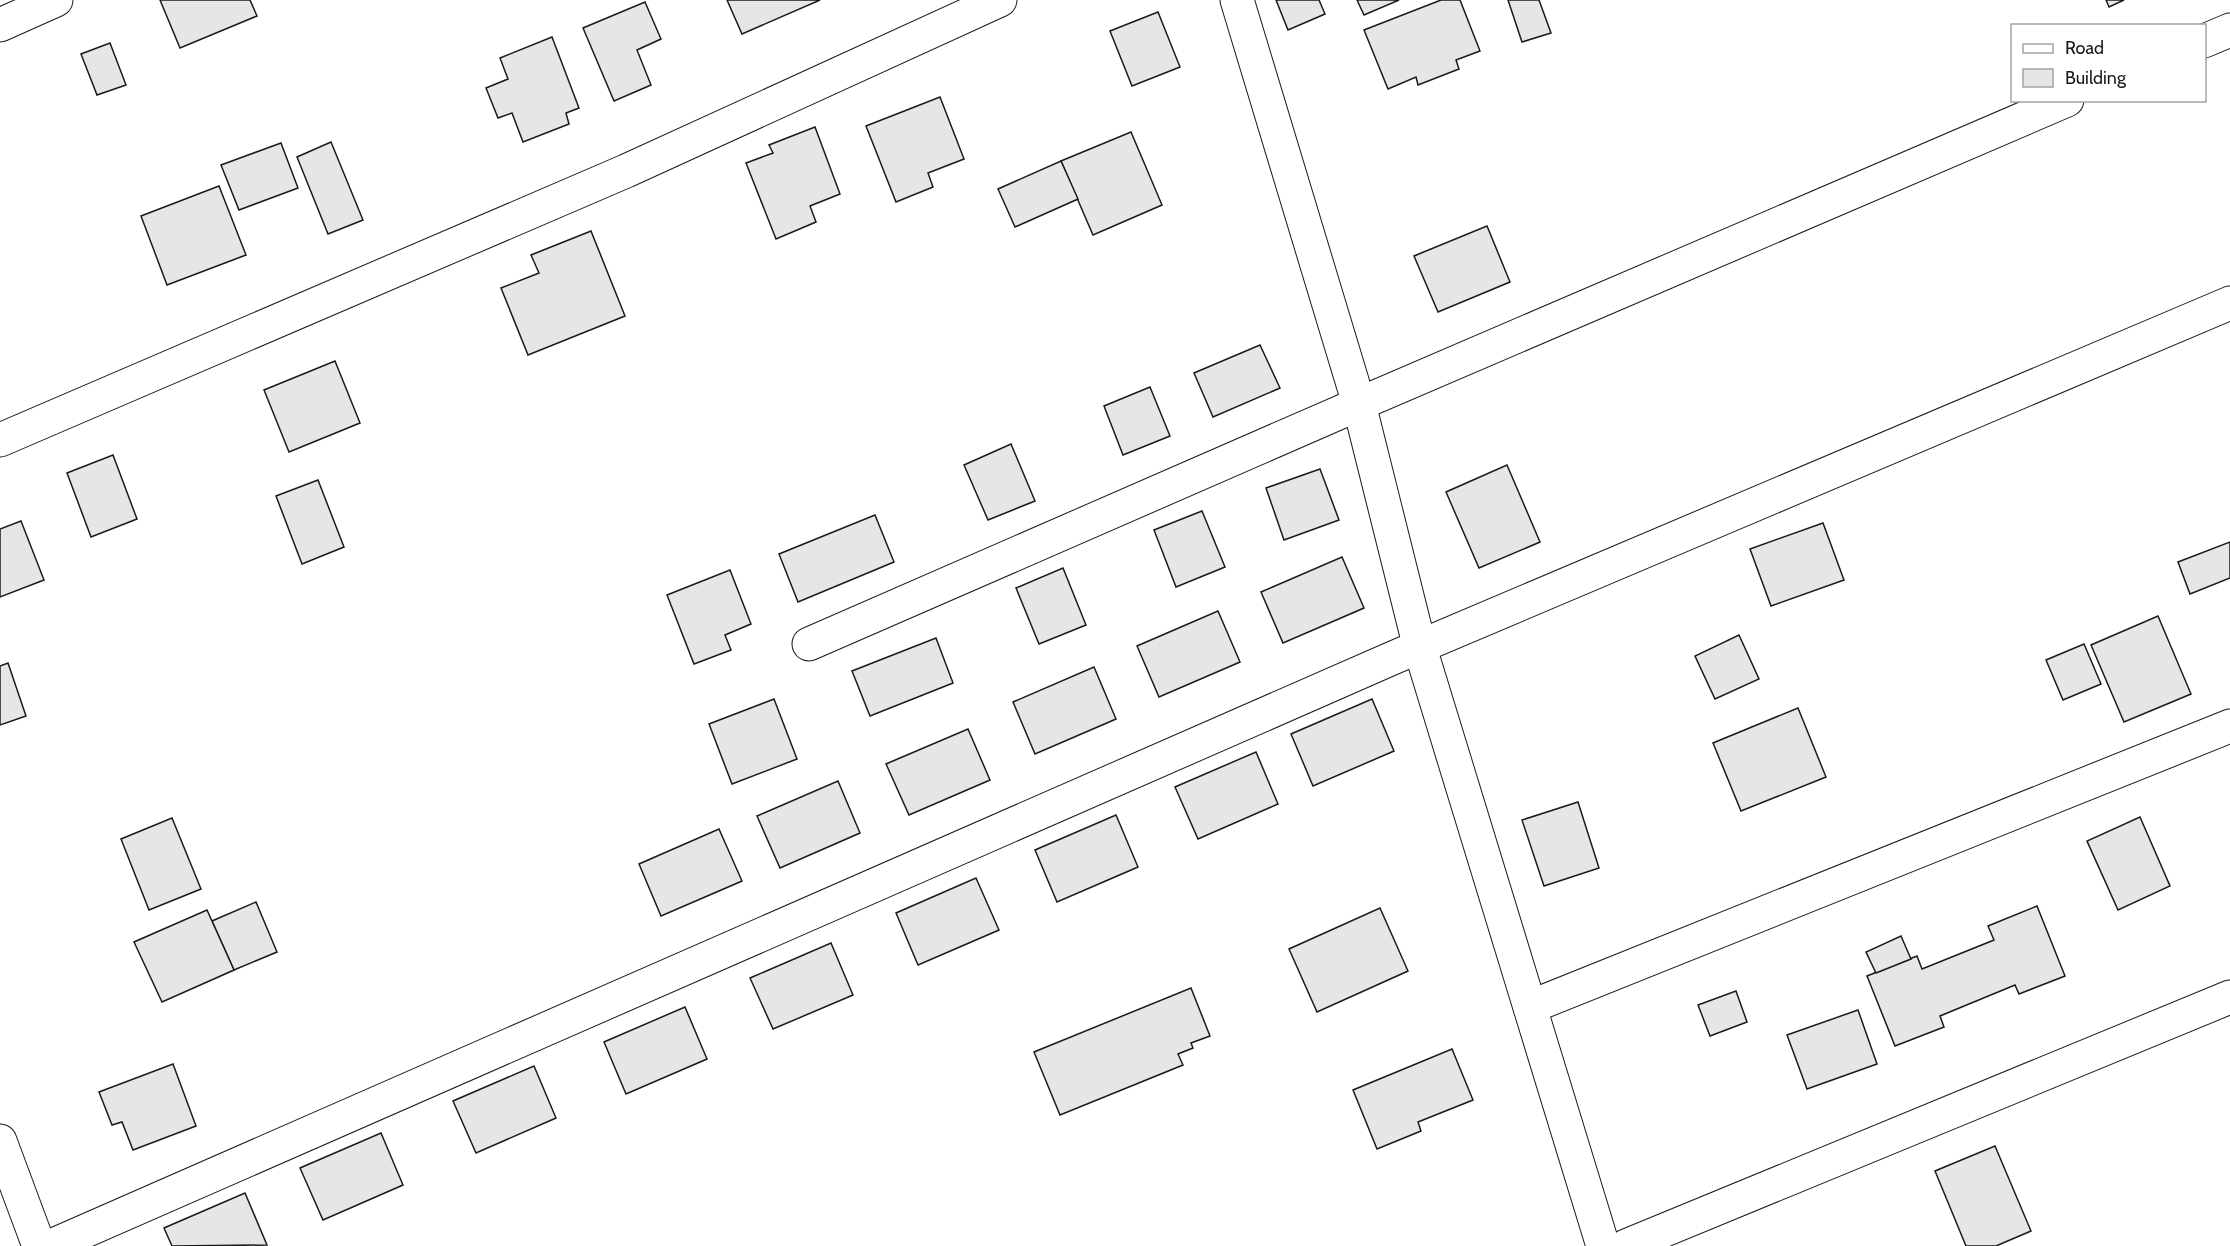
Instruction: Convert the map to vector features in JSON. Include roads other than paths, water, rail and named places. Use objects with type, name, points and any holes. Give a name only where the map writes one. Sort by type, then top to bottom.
[{"type":"street","points":[[0,25],[56,0]]},
{"type":"street","points":[[0,440],[626,171],[1000,0]]},
{"type":"street","points":[[1237,0],[1359,404],[1420,648],[1603,1246]]},
{"type":"street","points":[[2206,41],[2230,30]]},
{"type":"street","points":[[809,644],[1359,404],[2062,102]]},
{"type":"street","points":[[51,1246],[1420,648],[2230,303]]},
{"type":"street","points":[[1530,1007],[2230,726]]},
{"type":"street","points":[[1626,1246],[2230,997]]},
{"type":"street","points":[[0,1141],[39,1246]]}]
